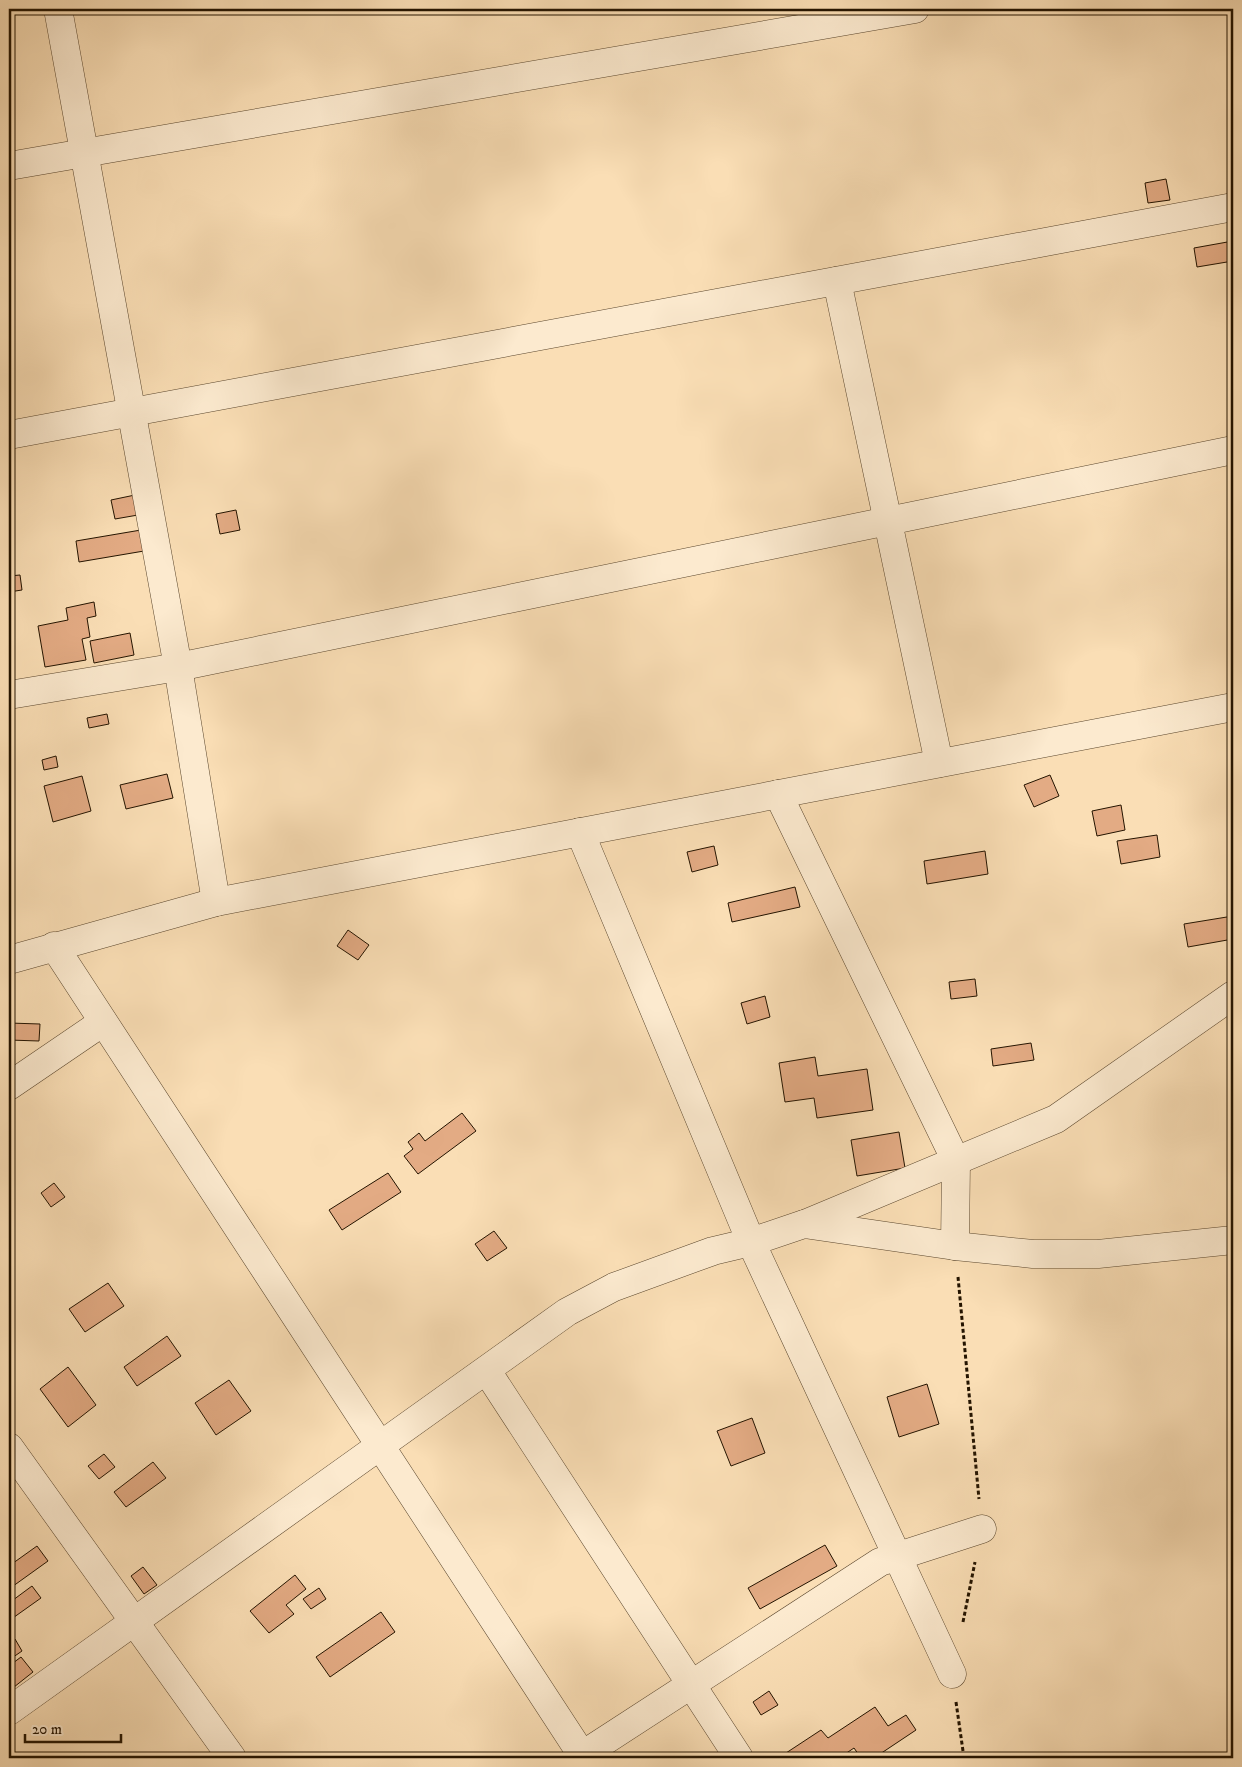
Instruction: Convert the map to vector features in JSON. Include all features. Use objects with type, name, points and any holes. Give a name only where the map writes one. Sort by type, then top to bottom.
[{"type":"street","points":[[58,9],[178,668],[216,902]]},
{"type":"street","points":[[9,166],[915,9]]},
{"type":"street","points":[[9,435],[1233,207]]},
{"type":"street","points":[[837,281],[940,763]]},
{"type":"street","points":[[9,695],[178,668],[1233,450]]},
{"type":"street","points":[[9,960],[216,902],[1233,707]]},
{"type":"street","points":[[778,794],[956,1161],[955,1246]]},
{"type":"street","points":[[580,832],[751,1242],[952,1674]]},
{"type":"street","points":[[54,946],[381,1447],[580,1757],[880,1562],[982,1530]]},
{"type":"street","points":[[9,1711],[381,1447],[567,1312],[614,1287],[713,1251],[751,1242],[804,1224],[1056,1119],[1233,995]]},
{"type":"street","points":[[9,1086],[103,1022]]},
{"type":"street","points":[[804,1224],[955,1246],[1033,1254],[1098,1254],[1233,1240]]},
{"type":"street","points":[[487,1370],[739,1758]]},
{"type":"street","points":[[9,1447],[232,1758]]},
{"type":"building","points":[[1166,179],[1170,200],[1148,203],[1145,183]]},
{"type":"building","points":[[1233,241],[1233,261],[1197,267],[1194,248]]},
{"type":"building","points":[[135,495],[138,515],[115,519],[111,500]]},
{"type":"building","points":[[236,510],[240,530],[220,534],[216,514]]},
{"type":"building","points":[[141,530],[144,551],[79,562],[76,541]]},
{"type":"building","points":[[20,575],[22,590],[9,592],[9,576]]},
{"type":"building","points":[[94,602],[96,616],[87,618],[90,637],[82,639],[86,660],[45,667],[38,626],[68,620],[66,608]]},
{"type":"building","points":[[130,633],[134,655],[94,663],[90,641]]},
{"type":"building","points":[[107,714],[109,724],[89,728],[87,718]]},
{"type":"building","points":[[56,756],[58,767],[44,770],[42,760]]},
{"type":"building","points":[[167,774],[173,798],[126,809],[120,785]]},
{"type":"building","points":[[1050,775],[1059,796],[1034,807],[1024,785]]},
{"type":"building","points":[[82,776],[91,811],[53,822],[44,786]]},
{"type":"building","points":[[1121,805],[1125,830],[1097,836],[1092,811]]},
{"type":"building","points":[[1157,835],[1160,857],[1121,864],[1117,841]]},
{"type":"building","points":[[714,846],[718,865],[692,872],[687,852]]},
{"type":"building","points":[[985,851],[988,874],[927,884],[924,861]]},
{"type":"building","points":[[795,887],[800,907],[732,922],[728,903]]},
{"type":"building","points":[[1233,916],[1233,939],[1188,947],[1184,924]]},
{"type":"building","points":[[348,930],[369,945],[358,960],[337,946]]},
{"type":"building","points":[[975,979],[977,996],[951,999],[949,982]]},
{"type":"building","points":[[765,996],[770,1017],[747,1024],[741,1003]]},
{"type":"building","points":[[9,1023],[40,1024],[39,1041],[9,1040]]},
{"type":"building","points":[[1031,1043],[1034,1060],[993,1066],[991,1049]]},
{"type":"building","points":[[815,1057],[818,1076],[867,1069],[873,1110],[817,1118],[814,1098],[785,1102],[779,1063]]},
{"type":"building","points":[[462,1113],[476,1131],[418,1174],[404,1156],[413,1149],[408,1142],[419,1133],[425,1141]]},
{"type":"building","points":[[899,1132],[905,1168],[857,1176],[851,1140]]},
{"type":"building","points":[[388,1173],[401,1192],[342,1230],[329,1210]]},
{"type":"building","points":[[54,1183],[65,1197],[51,1207],[41,1193]]},
{"type":"building","points":[[494,1231],[507,1248],[487,1261],[475,1244]]},
{"type":"building","points":[[108,1283],[124,1306],[85,1332],[69,1309]]},
{"type":"building","points":[[167,1336],[181,1356],[137,1386],[124,1367]]},
{"type":"building","points":[[68,1367],[96,1405],[68,1427],[40,1389]]},
{"type":"building","points":[[229,1380],[251,1411],[216,1435],[195,1403]]},
{"type":"building","points":[[927,1384],[939,1424],[899,1437],[887,1397]]},
{"type":"building","points":[[752,1418],[765,1453],[731,1466],[717,1431]]},
{"type":"building","points":[[104,1454],[115,1467],[99,1479],[88,1466]]},
{"type":"building","points":[[153,1462],[166,1478],[126,1507],[114,1492]]},
{"type":"building","points":[[825,1545],[837,1566],[760,1609],[748,1588]]},
{"type":"building","points":[[37,1546],[48,1561],[9,1589],[9,1566]]},
{"type":"building","points":[[143,1567],[157,1585],[144,1594],[131,1576]]},
{"type":"building","points":[[295,1575],[306,1589],[286,1605],[294,1614],[269,1633],[250,1611]]},
{"type":"building","points":[[32,1586],[41,1598],[10,1620],[9,1603]]},
{"type":"building","points":[[319,1588],[326,1599],[311,1609],[303,1599]]},
{"type":"building","points":[[381,1612],[395,1632],[330,1677],[316,1657]]},
{"type":"building","points":[[15,1639],[22,1651],[9,1660],[9,1643]]},
{"type":"building","points":[[21,1657],[33,1672],[9,1691],[9,1666]]},
{"type":"building","points":[[769,1691],[778,1705],[761,1715],[753,1702]]},
{"type":"building","points":[[875,1707],[888,1726],[906,1715],[916,1730],[874,1758],[861,1758],[854,1748],[839,1758],[789,1758],[786,1753],[821,1730],[828,1738]]}]
